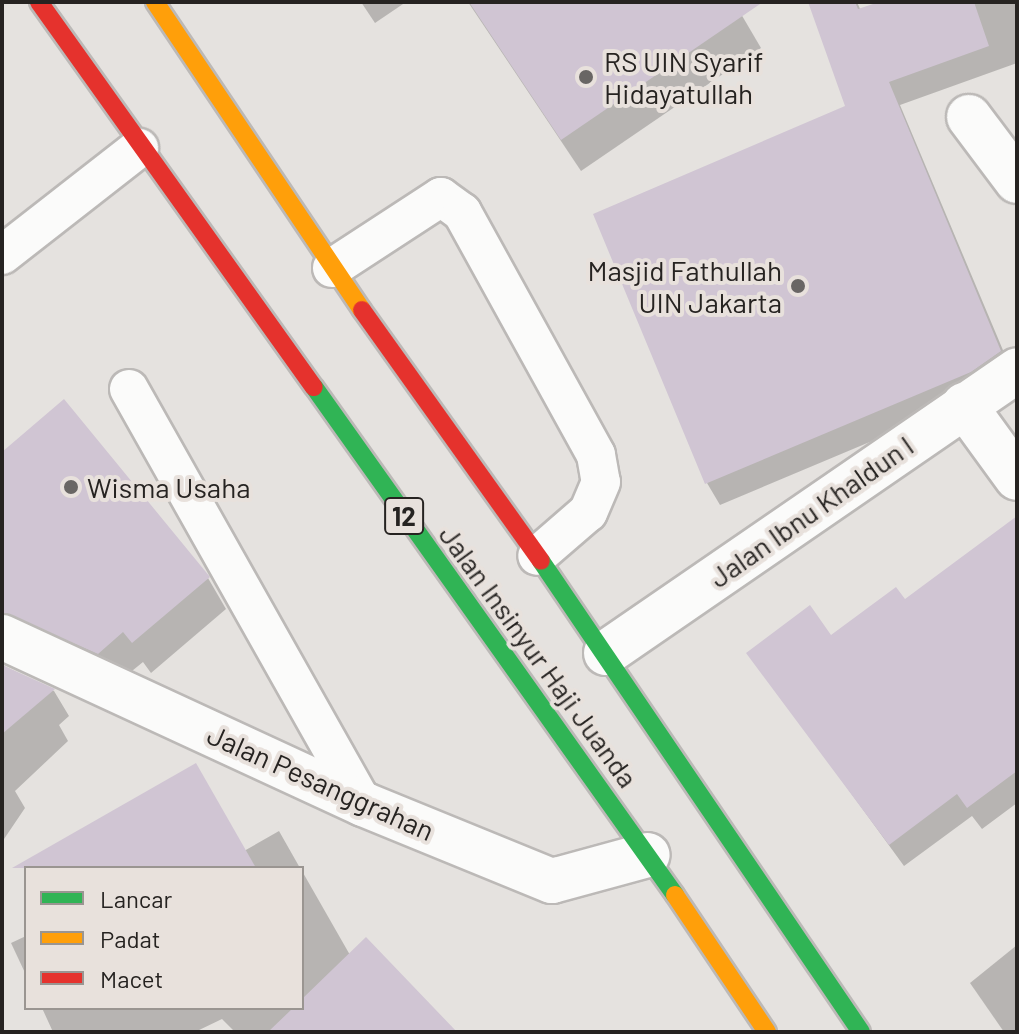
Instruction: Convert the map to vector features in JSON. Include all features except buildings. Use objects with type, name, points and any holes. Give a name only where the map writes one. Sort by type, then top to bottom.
[{"type":"highway","name":"Jalan Insinyur Haji Juanda","points":[[39,2],[139,148],[648,855],[767,1032]]},
{"type":"highway","name":"Jalan Insinyur Haji Juanda","points":[[155,2],[332,268],[606,653],[861,1032]]},
{"type":"street","points":[[969,117],[1017,181]]},
{"type":"street","name":"Jalan Ibnu Khaldun I","points":[[606,653],[1017,370]]},
{"type":"street","points":[[964,405],[1017,478]]},
{"type":"street","name":"Jalan Pesanggrahan","points":[[2,637],[363,804],[552,881],[648,855]]},
{"type":"lane","points":[[2,255],[139,148]]},
{"type":"lane","points":[[332,268],[441,197],[462,212],[596,455],[601,482],[588,512],[537,556]]},
{"type":"lane","points":[[129,389],[363,804]]},
{"type":"traffic: fast","points":[[314,387],[675,895]]},
{"type":"traffic: fast","points":[[541,561],[861,1032]]},
{"type":"traffic: slow","points":[[155,2],[362,310]]},
{"type":"traffic: slow","points":[[675,895],[767,1032]]},
{"type":"traffic: jam","points":[[39,2],[314,387]]},
{"type":"traffic: jam","points":[[362,310],[541,561]]},
{"type":"place","name":"RS UIN Syarif Hidayatullah","points":[[586,77]]},
{"type":"place","name":"Masjid Fathullah UIN Jakarta","points":[[798,286]]},
{"type":"place","name":"Wisma Usaha","points":[[71,487]]}]
